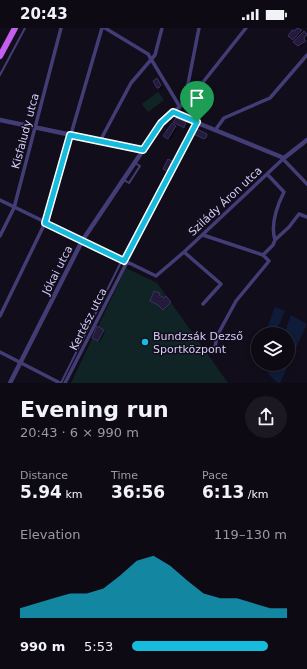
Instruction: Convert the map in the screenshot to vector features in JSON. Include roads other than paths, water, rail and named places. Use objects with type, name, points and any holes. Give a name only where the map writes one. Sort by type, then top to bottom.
[{"type":"main road","points":[[0,56],[15,28]]},
{"type":"street","name":"Kisfaludy utca","points":[[0,236],[14,208],[61,28]]},
{"type":"street","points":[[0,316],[45,223],[102,28]]},
{"type":"street","points":[[106,28],[145,52],[151,59],[180,107]]},
{"type":"street","points":[[100,141],[131,83],[155,55],[162,28]]},
{"type":"street","points":[[187,101],[188,84],[200,28]]},
{"type":"street","points":[[173,112],[187,101],[246,28]]},
{"type":"street","points":[[216,129],[224,118],[270,98],[307,55]]},
{"type":"street","points":[[173,112],[283,158],[307,184]]},
{"type":"street","name":"Jókai utca","points":[[10,383],[82,241],[161,123],[173,112]]},
{"type":"street","points":[[0,120],[143,150]]},
{"type":"street","name":"Kertész utca","points":[[66,383],[124,261],[197,122]]},
{"type":"street","name":"Szilády Áron utca","points":[[124,261],[156,276],[184,252],[283,158],[307,140]]},
{"type":"street","points":[[267,174],[284,192],[272,228],[275,240]]},
{"type":"street","points":[[0,200],[124,261]]},
{"type":"street","points":[[262,255],[273,245],[275,240],[289,227],[299,214],[307,217]]},
{"type":"street","points":[[203,234],[262,255],[268,260],[268,264],[236,301],[217,336],[215,347]]},
{"type":"street","points":[[184,252],[221,284],[203,304]]},
{"type":"street","points":[[0,352],[61,383]]},
{"type":"lane","points":[[0,75],[25,28]]},
{"type":"lane","points":[[61,383],[124,261]]},
{"type":"water","points":[[275,307],[285,311],[278,327],[268,327]]},
{"type":"water","points":[[291,315],[307,324],[295,350],[295,327],[287,327]]},
{"type":"water","points":[[269,371],[285,371],[280,383],[268,374]]},
{"type":"place","name":"Bundzsák Dezső Sportközpont","points":[[145,342]]}]
